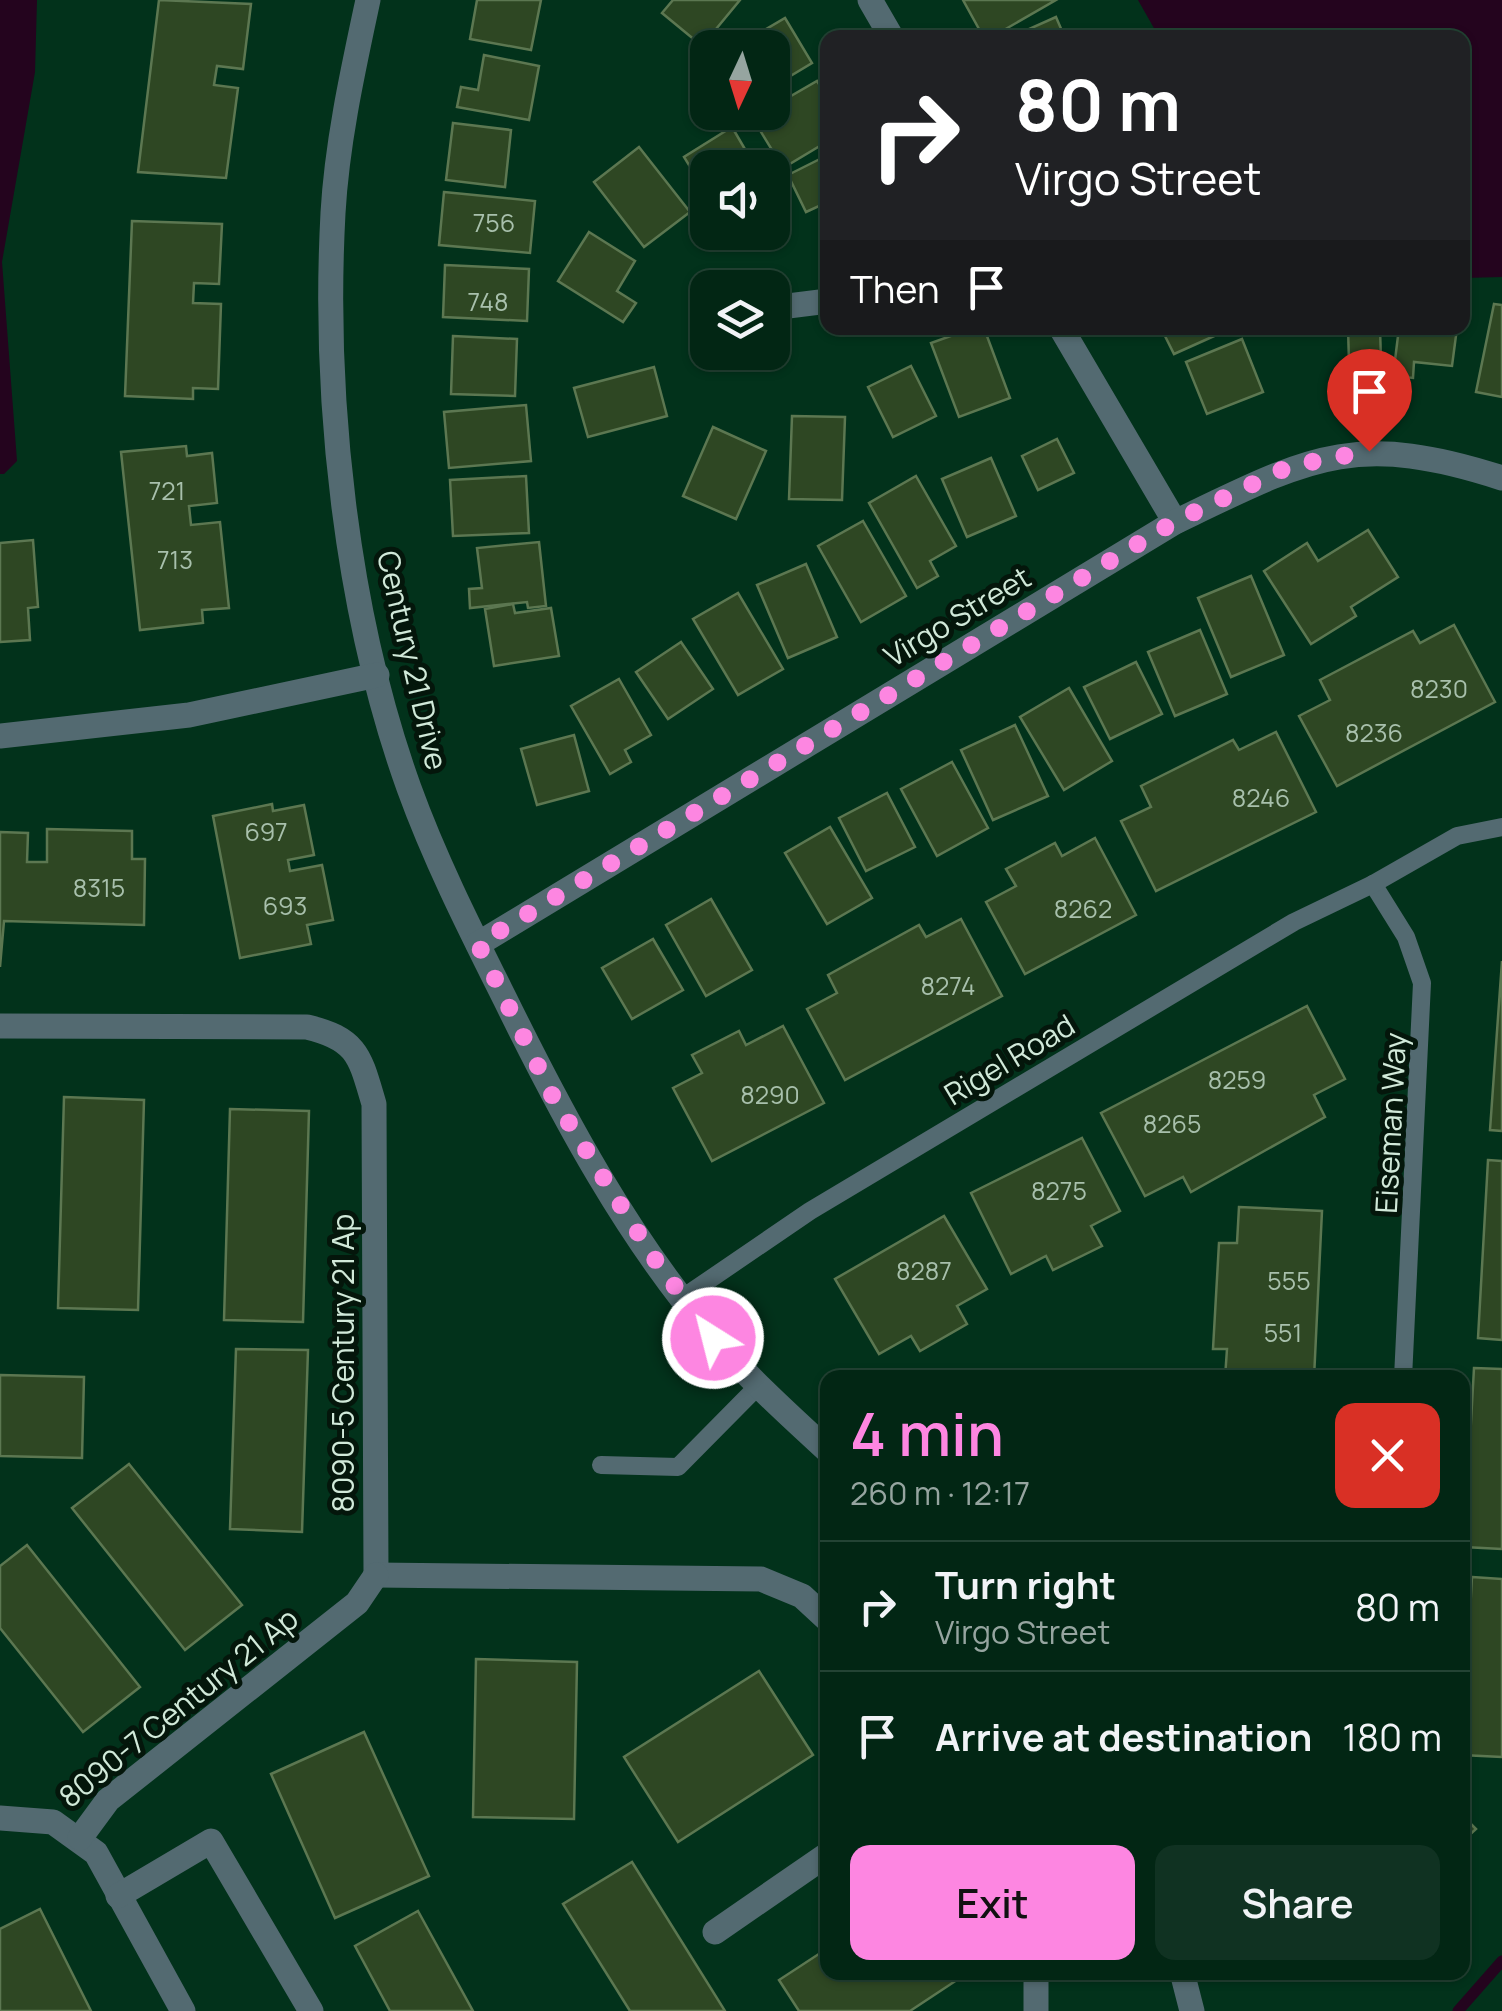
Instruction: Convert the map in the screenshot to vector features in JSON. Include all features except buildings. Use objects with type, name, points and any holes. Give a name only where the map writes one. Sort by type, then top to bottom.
[{"type":"street","name":"Century 21 Drive","points":[[368,0],[350,84],[333,209],[330,326],[352,548],[377,675],[410,788],[478,944],[554,1099],[713,1338],[820,1443]]},
{"type":"street","points":[[870,0],[887,30]]},
{"type":"street","points":[[790,306],[820,302]]},
{"type":"street","points":[[1065,335],[1174,522]]},
{"type":"street","name":"Virgo Street","points":[[478,944],[1174,522],[1290,466],[1369,451],[1437,457],[1502,478]]},
{"type":"street","points":[[0,736],[189,715],[377,675]]},
{"type":"street","name":"8090-5 Century 21 Ap","points":[[0,1026],[306,1027],[338,1034],[362,1064],[374,1104],[376,1576]]},
{"type":"street","points":[[376,1576],[761,1579],[802,1596],[820,1613]]},
{"type":"street","name":"8090-7 Century 21 Ap","points":[[0,1818],[52,1822],[80,1838],[108,1800],[357,1603],[376,1576]]},
{"type":"street","points":[[80,1838],[96,1853],[183,2011]]},
{"type":"street","points":[[118,1896],[210,1840],[311,2011]]},
{"type":"street","points":[[715,1932],[820,1860]]},
{"type":"street","points":[[1036,1980],[1036,2011]]},
{"type":"street","points":[[1184,1980],[1192,2011]]},
{"type":"lane","name":"Rigel Road","points":[[684,1298],[810,1211],[1294,922],[1373,884],[1457,836],[1502,827]]},
{"type":"lane","name":"Eiseman Way","points":[[1373,884],[1406,936],[1422,982],[1403,1370]]},
{"type":"lane","points":[[600,1464],[678,1467],[759,1385]]},
{"type":"shaded area","points":[[0,0],[37,0],[35,72],[2,262],[17,461],[4,474],[0,474]]},
{"type":"shaded area","points":[[1138,0],[1502,0],[1502,277],[1470,278],[1470,30],[1155,30]]},
{"type":"waterway","points":[[1458,2011],[1502,1961]]},
{"type":"route","points":[[713,1338],[654,1258],[554,1099],[478,944],[1174,522],[1290,466],[1369,451]]}]
